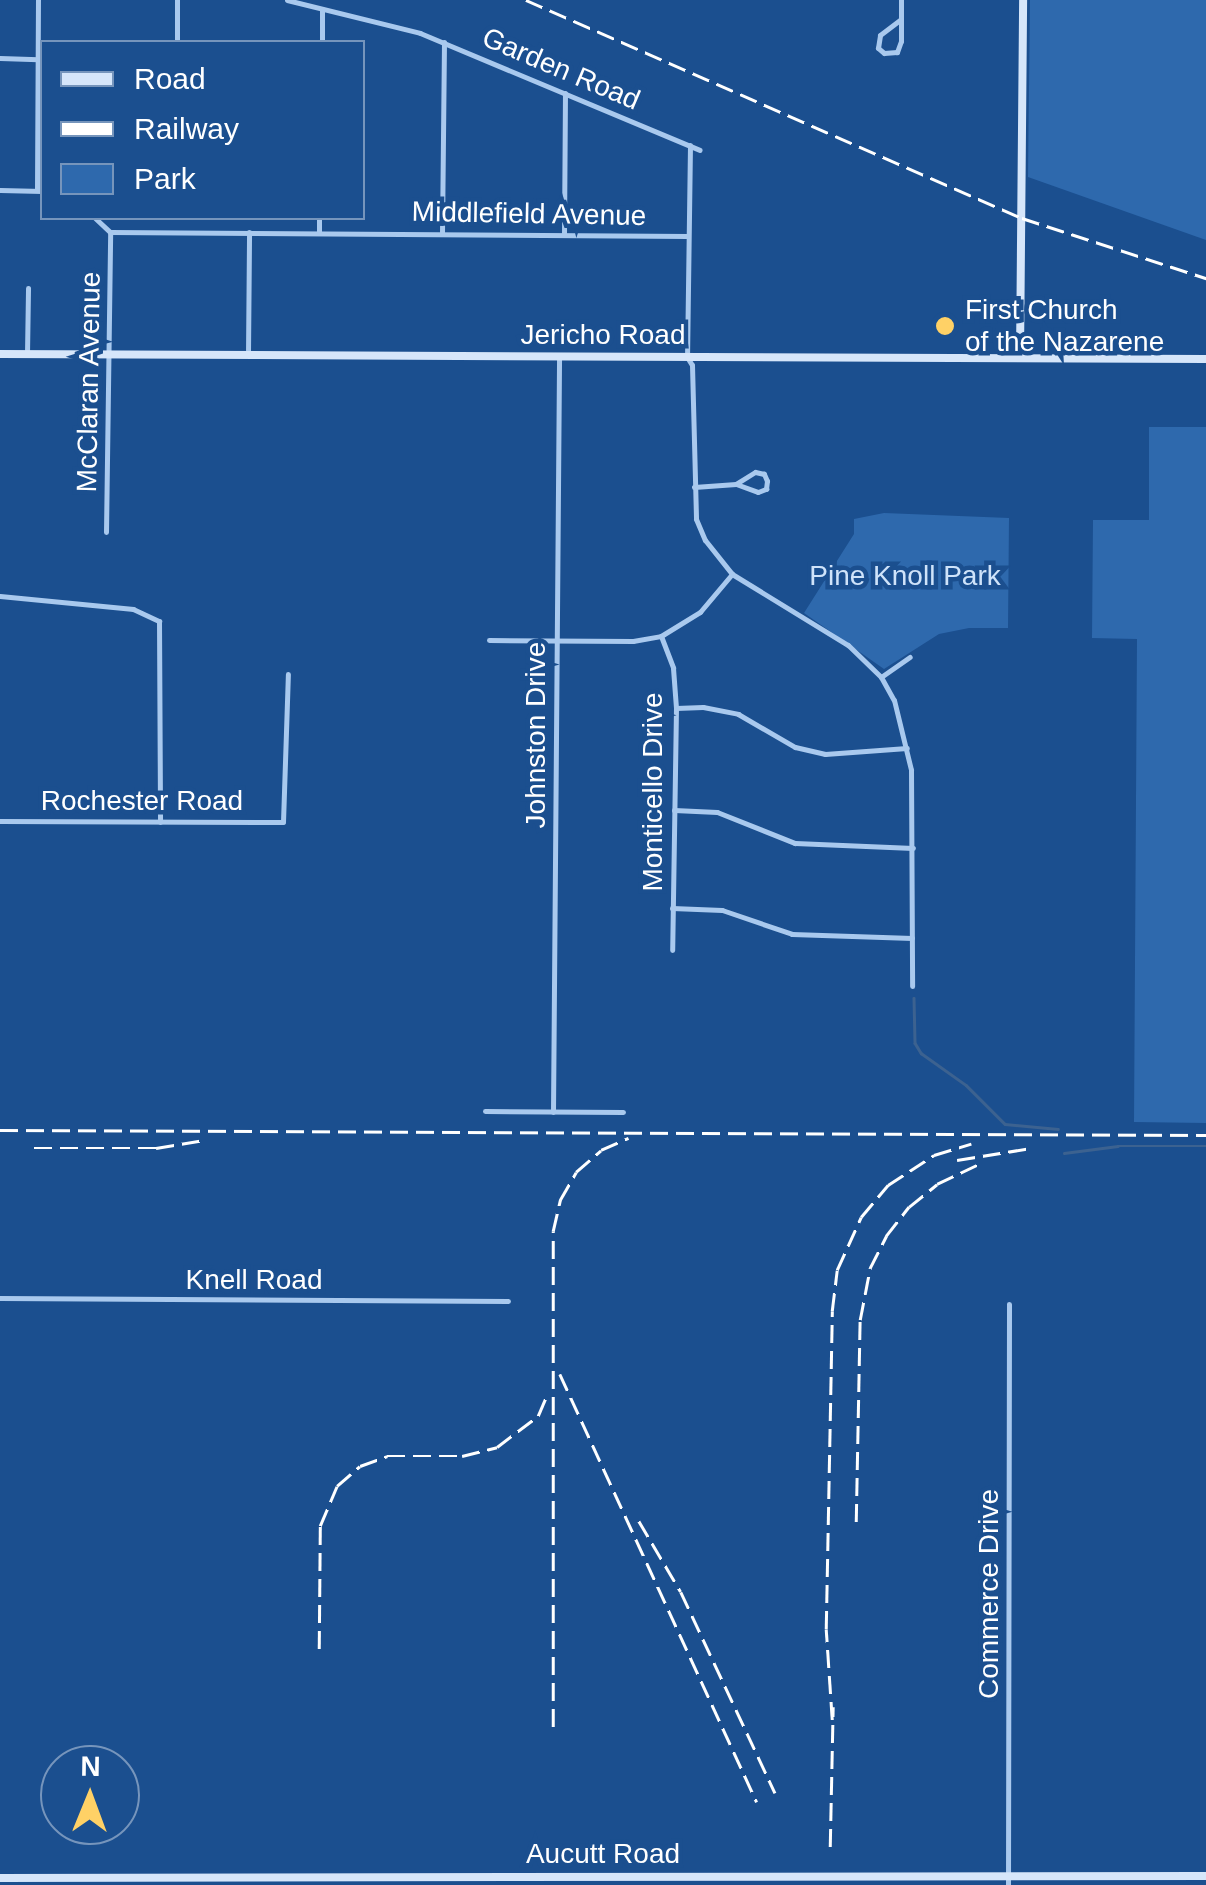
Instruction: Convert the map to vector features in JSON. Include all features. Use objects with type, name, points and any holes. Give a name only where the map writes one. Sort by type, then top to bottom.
[{"type":"street","points":[[0,190],[40,190],[38,0]]},
{"type":"street","points":[[177,40],[178,0]]},
{"type":"street","name":"Garden Road","points":[[287,0],[444,42],[700,150]]},
{"type":"street","points":[[901,0],[901,19],[896,52],[884,53],[878,48],[880,35],[901,19]]},
{"type":"street","points":[[1020,358],[1023,0]]},
{"type":"street","points":[[322,9],[322,40]]},
{"type":"street","points":[[442,233],[444,42]]},
{"type":"street","points":[[0,58],[38,58]]},
{"type":"street","points":[[564,234],[565,92]]},
{"type":"street","points":[[690,145],[687,358],[692,365],[692,487],[696,519],[705,540],[732,574],[848,645],[881,677],[900,713],[908,748],[913,848],[912,986]]},
{"type":"street","points":[[97,220],[110,232]]},
{"type":"street","points":[[176,220],[176,231]]},
{"type":"street","points":[[319,220],[319,232]]},
{"type":"street","name":"Middlefield Avenue","points":[[110,232],[688,236]]},
{"type":"street","name":"McClaran Avenue","points":[[106,532],[110,232]]},
{"type":"street","points":[[248,355],[249,232]]},
{"type":"street","points":[[27,354],[28,288]]},
{"type":"street","name":"Jericho Road","points":[[0,354],[1206,359]]},
{"type":"street","name":"Johnston Drive","points":[[553,1112],[559,358]]},
{"type":"street","points":[[692,487],[736,484],[758,492],[766,489],[768,481],[764,474],[755,472],[736,484]]},
{"type":"street","points":[[490,640],[634,641],[661,636],[700,612],[732,574]]},
{"type":"street","points":[[0,596],[133,609],[159,621],[160,822]]},
{"type":"street","name":"Monticello Drive","points":[[661,636],[673,668],[676,708],[672,950]]},
{"type":"street","points":[[881,677],[910,657]]},
{"type":"street","name":"Rochester Road","points":[[0,820],[283,822],[288,674]]},
{"type":"street","points":[[676,708],[738,714],[796,747],[825,754],[908,748]]},
{"type":"street","points":[[674,810],[717,812],[795,843],[913,848]]},
{"type":"street","points":[[672,908],[722,910],[792,934],[912,938]]},
{"type":"street","points":[[485,1112],[623,1112]]},
{"type":"street","name":"Knell Road","points":[[0,1298],[508,1301]]},
{"type":"street","name":"Commerce Drive","points":[[1008,1880],[1009,1304]]},
{"type":"street","name":"Aucutt Road","points":[[0,1878],[1148,1880],[1206,1876]]},
{"type":"green space","points":[[1030,0],[1206,0],[1206,240],[1028,177]]},
{"type":"green space","points":[[1149,427],[1206,427],[1206,1123],[1134,1122],[1137,639],[1092,638],[1093,520],[1149,520]]},
{"type":"green space","name":"Pine Knoll Park","points":[[884,513],[1009,518],[1008,628],[969,628],[939,634],[884,669],[804,613],[854,534],[854,519]]},
{"type":"waterway","points":[[914,998],[915,1043],[921,1053],[966,1085],[1005,1124],[1058,1129]]},
{"type":"waterway","points":[[1064,1153],[1118,1146],[1206,1146]]},
{"type":"railway","points":[[526,0],[1022,218],[1206,278]]},
{"type":"railway","points":[[0,1130],[1206,1135]]},
{"type":"railway","points":[[553,1727],[553,1231],[560,1200],[576,1172],[601,1150],[628,1138]]},
{"type":"railway","points":[[34,1148],[156,1148],[204,1140]]},
{"type":"railway","points":[[832,1720],[826,1629],[832,1311],[837,1270],[861,1217],[888,1185],[934,1155],[971,1144]]},
{"type":"railway","points":[[957,1160],[1031,1148]]},
{"type":"railway","points":[[856,1522],[860,1320],[870,1268],[886,1236],[909,1207],[937,1184],[979,1164]]},
{"type":"railway","points":[[560,1374],[757,1802]]},
{"type":"railway","points":[[319,1649],[320,1526],[337,1486],[360,1466],[387,1456],[462,1456],[497,1447],[538,1416],[548,1393]]},
{"type":"railway","points":[[639,1521],[681,1592],[775,1793]]},
{"type":"railway","points":[[830,1847],[833,1707]]},
{"type":"place","name":"First Church of the Nazarene","points":[[945,326]]}]
